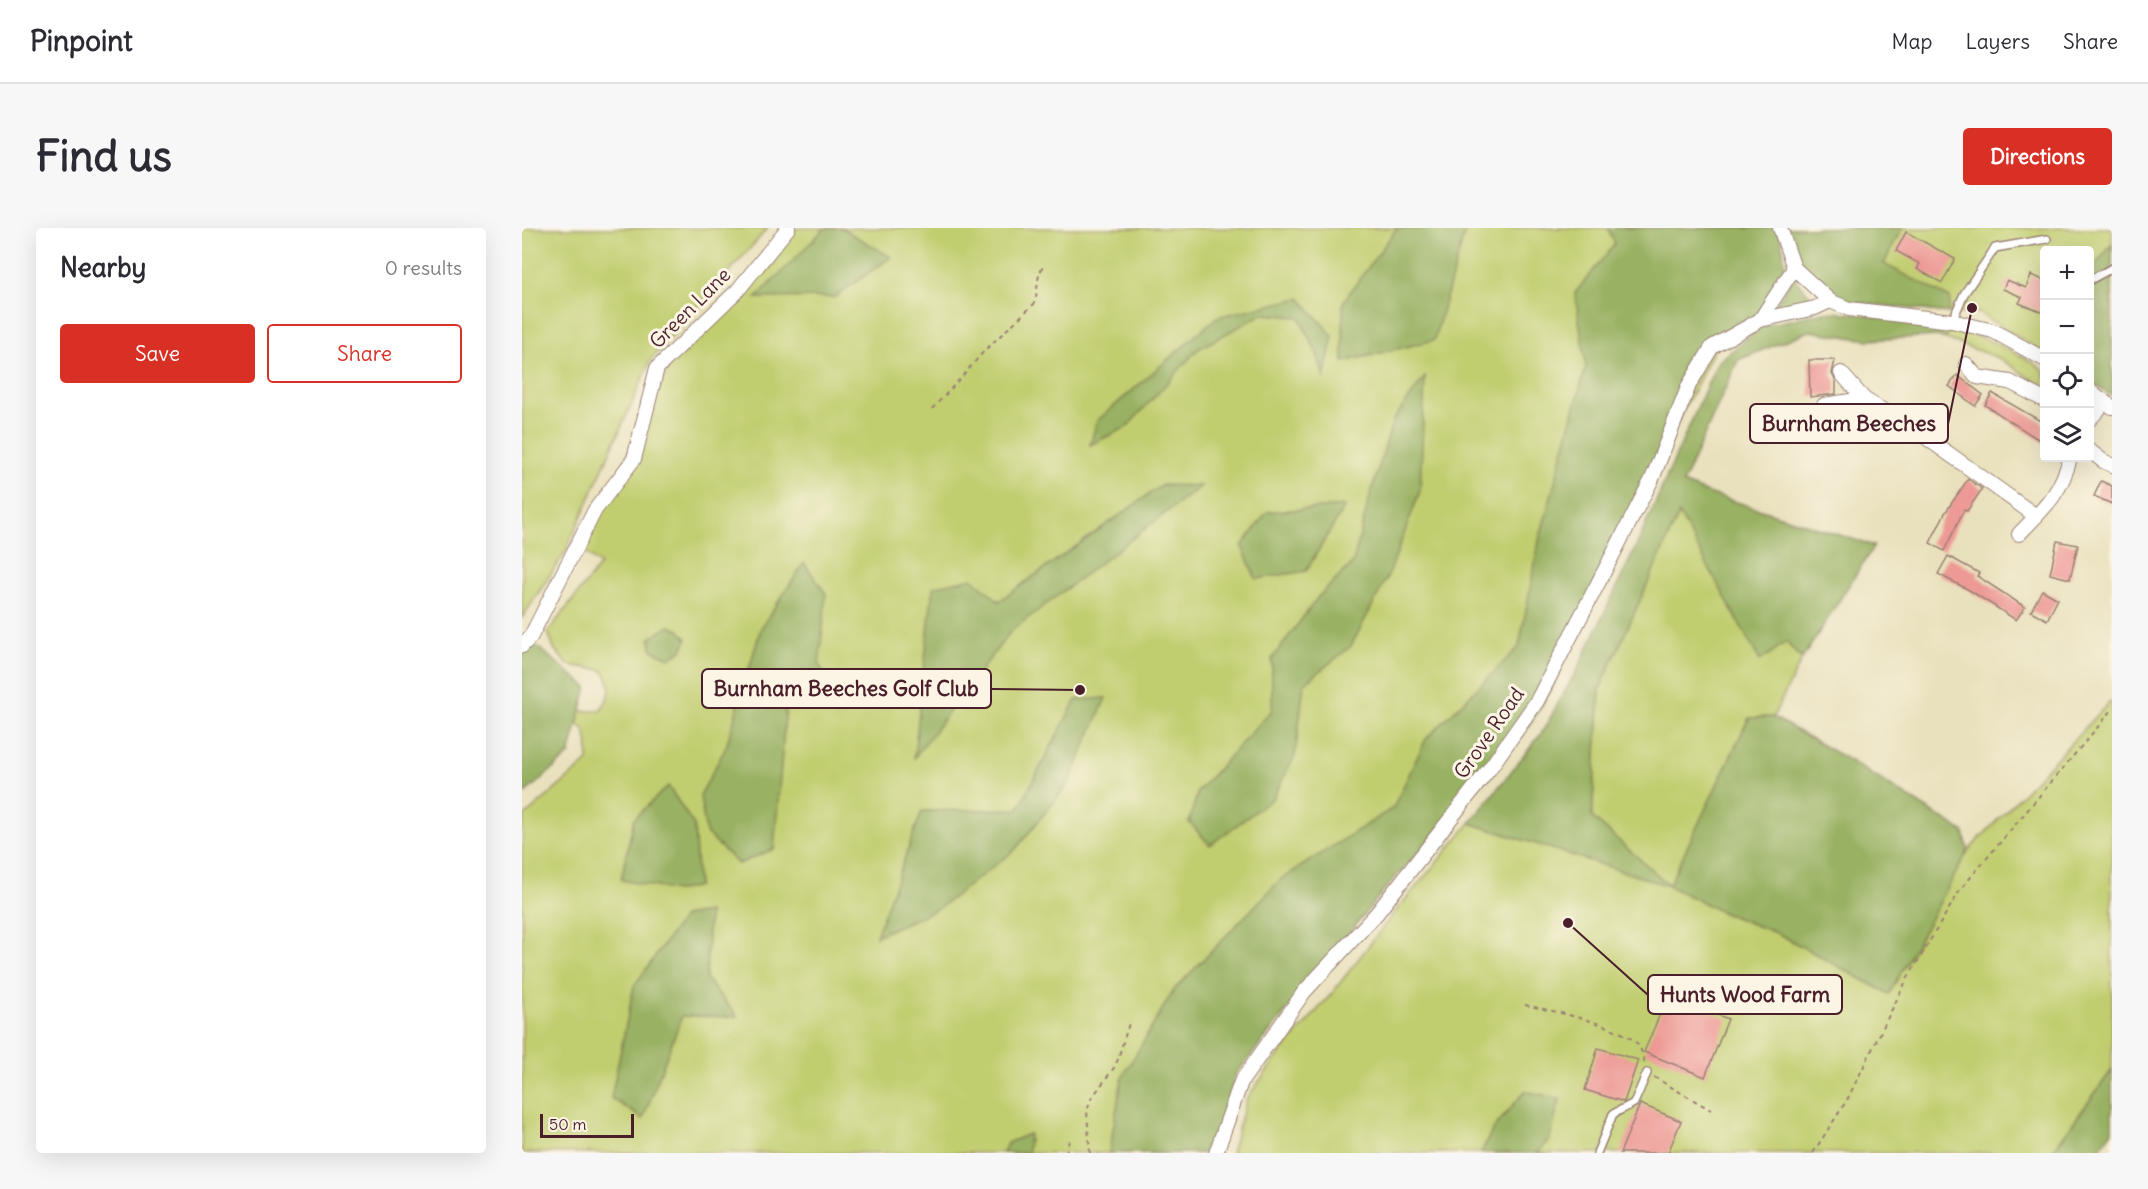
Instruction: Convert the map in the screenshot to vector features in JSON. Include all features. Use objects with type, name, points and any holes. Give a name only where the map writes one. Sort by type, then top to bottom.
[{"type":"street","name":"Green Lane","points":[[522,646],[531,636],[595,510],[634,459],[657,368],[738,290],[789,228]]},
{"type":"street","points":[[1780,228],[1794,268],[1830,301],[1850,309],[1952,321],[1993,331],[2040,357]]},
{"type":"street","name":"Grove Road","points":[[1760,320],[1794,268]]},
{"type":"street","name":"Grove Road","points":[[1216,1153],[1241,1082],[1304,992],[1377,914],[1490,768],[1537,701],[1652,479],[1689,385],[1712,347],[1760,320],[1815,308],[1830,301]]},
{"type":"street","points":[[1966,364],[1977,377],[2010,382],[2040,398]]},
{"type":"street","points":[[1841,374],[1864,399],[1917,431],[2036,516]]},
{"type":"street","points":[[2094,394],[2108,405],[2094,416]]},
{"type":"street","points":[[1824,405],[1864,399]]},
{"type":"street","points":[[2094,454],[2112,465]]},
{"type":"street","points":[[2019,534],[2052,499],[2065,478],[2069,462]]},
{"type":"lane","points":[[1952,321],[1964,294],[1995,248],[2047,239]]},
{"type":"lane","points":[[2094,278],[2112,268]]},
{"type":"lane","points":[[1597,1153],[1613,1114],[1634,1103],[1647,1073]]},
{"type":"path","points":[[932,409],[985,350],[1034,304],[1039,275],[1044,266]]},
{"type":"path","points":[[1813,1153],[1847,1100],[1906,981],[1960,890],[2112,710]]},
{"type":"path","points":[[1526,1005],[1620,1031],[1640,1046],[1647,1073],[1711,1110]]},
{"type":"path","points":[[1090,1153],[1087,1111],[1091,1099],[1116,1065],[1130,1020]]},
{"type":"path","points":[[1066,1153],[1069,1140]]},
{"type":"green space","points":[[522,228],[768,228],[651,360],[566,551],[522,618]]},
{"type":"green space","points":[[797,228],[1776,228],[1575,624],[1555,683],[1529,726],[1384,890],[1235,1075],[1208,1153],[522,1153],[522,828],[525,816],[588,761],[586,733],[583,728],[552,716],[580,711],[600,711],[610,691],[609,681],[602,670],[568,665],[554,649],[548,632],[600,565],[583,550],[672,360],[766,267]]},
{"type":"green space","points":[[825,228],[842,228],[891,257],[835,297],[756,298]]},
{"type":"green space","points":[[1397,228],[1466,228],[1434,340],[1343,362],[1343,302]]},
{"type":"green space","points":[[1608,228],[1776,228],[1782,242],[1786,275],[1760,315],[1698,358],[1669,444],[1575,624],[1555,683],[1529,726],[1384,890],[1235,1075],[1211,1153],[1109,1153],[1122,1078],[1173,991],[1281,879],[1393,808],[1426,739],[1519,647],[1539,541],[1586,366],[1575,293],[1615,244]]},
{"type":"green space","points":[[1786,228],[2112,228],[2112,396],[2094,385],[2094,246],[2040,246],[2040,351],[1979,313],[1949,313],[1854,302]]},
{"type":"green space","points":[[1786,228],[1902,228],[1884,264],[1950,298],[1949,313],[1854,302],[1831,295],[1807,272],[1794,252]]},
{"type":"green space","points":[[2112,244],[2112,396],[2094,385],[2094,267]]},
{"type":"green space","points":[[1793,277],[1813,299],[1812,305],[1771,312]]},
{"type":"green space","points":[[1300,298],[1333,336],[1324,377],[1317,354],[1299,317],[1262,314],[1198,349],[1127,427],[1090,445],[1097,421],[1217,317]]},
{"type":"green space","points":[[1824,312],[1950,326],[1946,339],[1937,336],[1868,340],[1809,331],[1738,360],[1683,483],[1874,546],[1802,659],[1786,642],[1760,661],[1679,514],[1600,689],[1592,817],[1669,885],[1749,718],[1773,717],[1847,759],[1964,832],[1968,851],[1889,994],[1779,934],[1724,913],[1669,886],[1470,823],[1541,734],[1579,666],[1635,549],[1717,363],[1762,326]]},
{"type":"green space","points":[[1950,326],[2010,350],[2040,367],[2040,384],[2001,359],[1946,339]]},
{"type":"green space","points":[[1425,377],[1420,491],[1389,574],[1351,646],[1304,684],[1295,756],[1273,798],[1210,845],[1189,822],[1198,791],[1272,710],[1272,659],[1318,597],[1353,563],[1393,420]]},
{"type":"green space","points":[[1162,485],[1201,486],[1011,631],[914,758],[933,587],[972,578],[999,601]]},
{"type":"green space","points":[[1345,506],[1306,571],[1256,579],[1242,546],[1267,512]]},
{"type":"green space","points":[[1679,513],[1760,660],[1786,642],[1802,659],[1773,717],[1749,718],[1670,886],[1724,913],[1779,934],[1889,994],[1968,851],[2110,702],[2112,703],[2112,1070],[2051,1153],[1538,1153],[1550,1138],[1493,1129],[1481,1153],[1231,1153],[1247,1098],[1278,1056],[1470,823],[1668,885],[1592,817],[1600,689]]},
{"type":"green space","points":[[804,563],[826,594],[819,665],[833,689],[787,693],[774,849],[738,864],[706,833],[700,796],[726,747],[761,628]]},
{"type":"green space","points":[[669,626],[679,630],[687,639],[682,650],[669,658],[652,650],[650,638]]},
{"type":"green space","points":[[529,640],[587,687],[569,755],[525,793],[522,792],[522,650]]},
{"type":"green space","points":[[1106,698],[1068,784],[1015,850],[939,908],[876,936],[922,811],[1018,809],[1076,700]]},
{"type":"green space","points":[[668,786],[694,825],[698,886],[677,891],[621,880],[634,819]]},
{"type":"green space","points":[[709,912],[706,979],[738,1017],[682,1016],[643,1119],[611,1098],[634,986],[684,916]]},
{"type":"green space","points":[[2112,1070],[2112,1132],[2096,1153],[2051,1153]]},
{"type":"green space","points":[[1525,1091],[1560,1099],[1550,1138],[1538,1153],[1481,1153],[1493,1129]]},
{"type":"green space","points":[[1029,1134],[1028,1153],[1003,1153],[1007,1143]]},
{"type":"building","points":[[1906,232],[1955,259],[1942,283],[1917,269],[1920,264],[1896,251]]},
{"type":"building","points":[[2031,275],[2040,278],[2040,311],[2019,303],[2022,297],[2003,289],[2007,280],[2026,288]]},
{"type":"building","points":[[1809,360],[1835,360],[1832,374],[1836,381],[1836,394],[1810,397]]},
{"type":"building","points":[[1957,375],[1983,395],[1975,406],[1949,386]]},
{"type":"building","points":[[1992,393],[2040,421],[2040,440],[1985,405]]},
{"type":"building","points":[[1968,479],[1982,489],[1967,511],[1964,510],[1944,551],[1930,543],[1945,513]]},
{"type":"building","points":[[2101,481],[2112,486],[2112,504],[2094,496]]},
{"type":"building","points":[[2057,541],[2078,545],[2070,579],[2050,574]]},
{"type":"building","points":[[1948,556],[1979,573],[1977,576],[2025,607],[2016,620],[1969,590],[1938,574]]},
{"type":"building","points":[[2042,590],[2058,599],[2047,620],[2031,611]]},
{"type":"building","points":[[1668,995],[1728,1019],[1705,1077],[1644,1052]]},
{"type":"building","points":[[1598,1048],[1638,1060],[1624,1102],[1585,1090]]},
{"type":"building","points":[[1640,1104],[1681,1121],[1668,1153],[1620,1153]]},
{"type":"place","name":"Burnham Beeches","points":[[1972,308]]},
{"type":"place","name":"Burnham Beeches Golf Club","points":[[1080,690]]},
{"type":"place","name":"Hunts Wood Farm","points":[[1568,923]]}]
